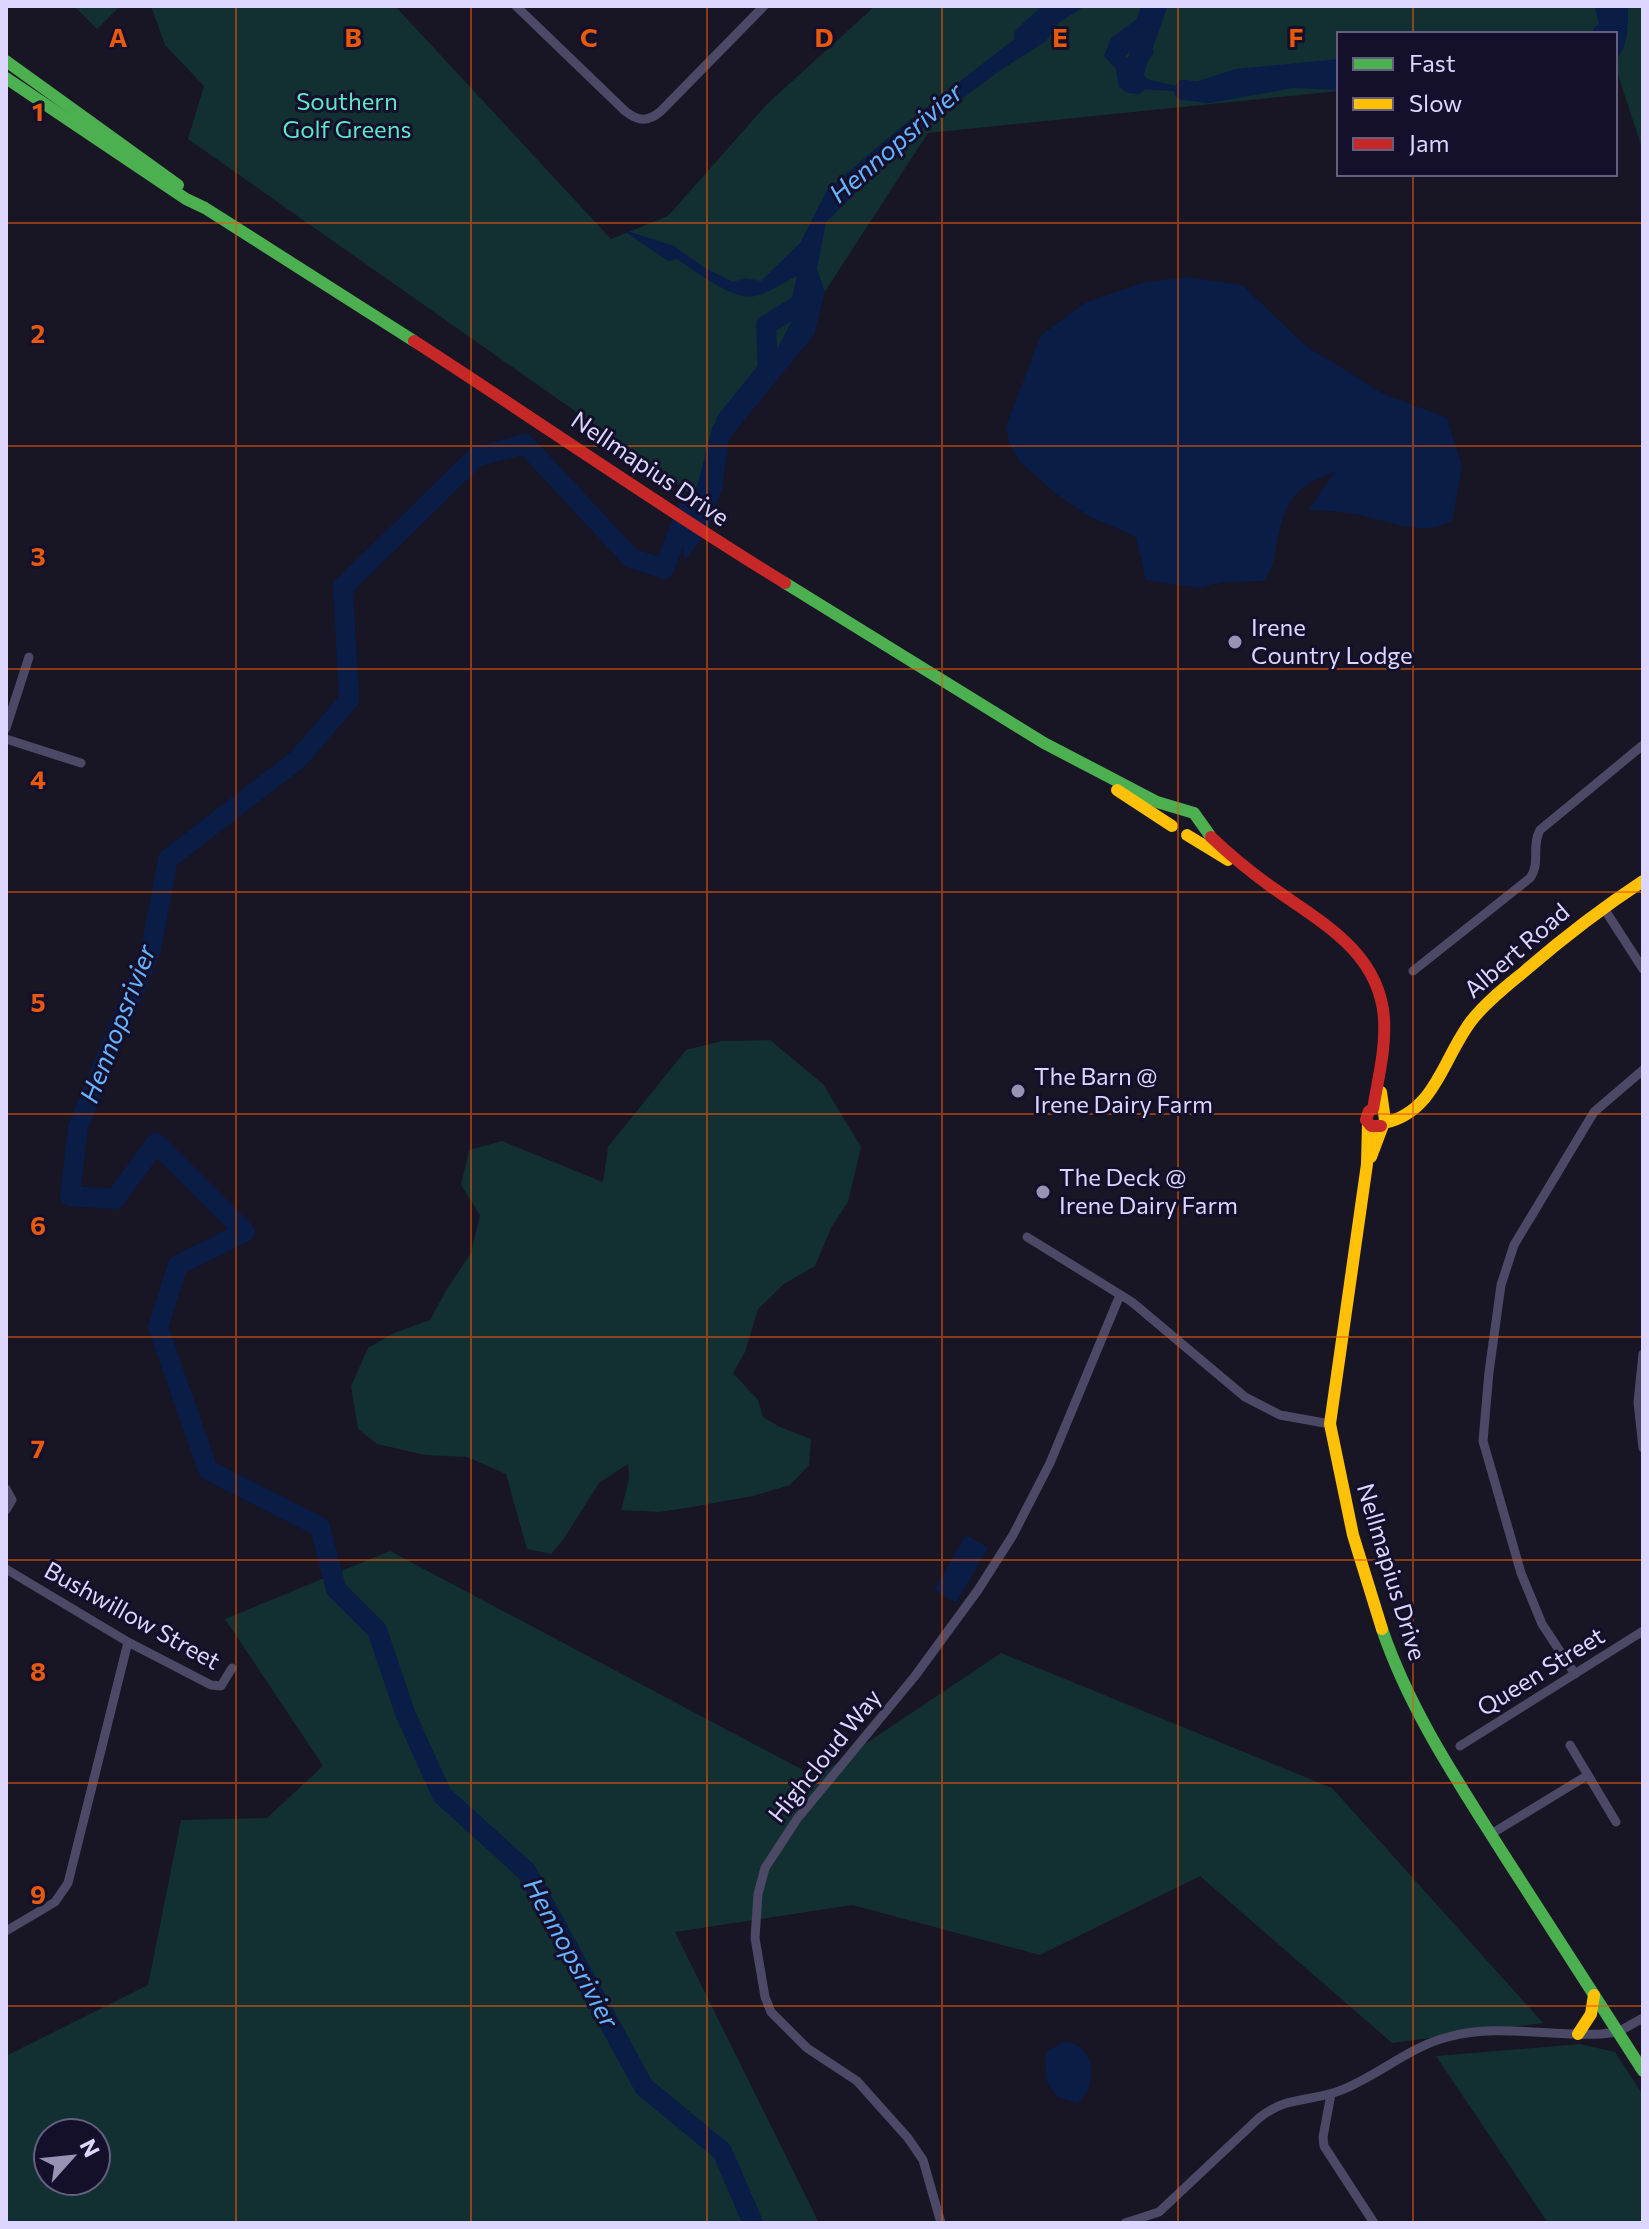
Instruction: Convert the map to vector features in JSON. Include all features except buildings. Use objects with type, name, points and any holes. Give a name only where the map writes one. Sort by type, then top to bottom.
[{"type":"main road","points":[[6,55],[40,92]]},
{"type":"main road","name":"Nellmapius Drive","points":[[6,61],[40,92]]},
{"type":"main road","name":"Nellmapius Drive","points":[[6,78],[40,92],[141,156],[205,208],[529,415],[674,514],[1075,760],[1157,802],[1180,810]]},
{"type":"main road","points":[[6,87],[40,92]]},
{"type":"main road","name":"Nellmapius Drive","points":[[1075,760],[1098,779],[1172,826]]},
{"type":"main road","points":[[1180,810],[1194,813],[1198,823],[1187,835],[1178,833],[1172,826],[1173,816],[1180,810]]},
{"type":"main road","name":"Nellmapius Drive","points":[[1198,823],[1252,872]]},
{"type":"main road","name":"Nellmapius Drive","points":[[1187,835],[1252,872],[1327,923],[1361,954],[1374,982],[1384,1019],[1385,1046],[1378,1118],[1367,1164],[1330,1424],[1353,1535],[1394,1664],[1420,1718],[1643,2071]]},
{"type":"main road","name":"Albert Road","points":[[1378,1118],[1412,1113],[1481,1008],[1603,907],[1643,881]]},
{"type":"main road","points":[[1578,2034],[1591,2014],[1594,1995]]},
{"type":"street","points":[[516,6],[625,111],[639,120],[649,119],[661,111],[764,6]]},
{"type":"street","points":[[6,728],[29,657]]},
{"type":"street","points":[[6,739],[81,763]]},
{"type":"street","points":[[1413,971],[1530,878],[1536,868],[1535,843],[1540,830],[1643,745]]},
{"type":"street","points":[[1603,907],[1643,969]]},
{"type":"street","points":[[1575,1674],[1542,1624],[1527,1589],[1485,1449],[1483,1433],[1489,1372],[1503,1273],[1520,1233],[1594,1112],[1643,1070]]},
{"type":"street","points":[[1027,1237],[1132,1302],[1245,1397],[1280,1415],[1330,1424]]},
{"type":"street","name":"Highcloud Way","points":[[941,2223],[923,2160],[908,2138],[857,2081],[807,2048],[771,2012],[765,1997],[755,1938],[758,1894],[765,1868],[797,1819],[915,1676],[978,1590],[1013,1535],[1050,1463],[1120,1295]]},
{"type":"street","points":[[1643,1354],[1638,1402],[1643,1448]]},
{"type":"street","points":[[6,1489],[12,1500],[6,1510]]},
{"type":"street","name":"Bushwillow Street","points":[[6,1569],[128,1642],[211,1685],[221,1686],[232,1668]]},
{"type":"street","name":"Queen Street","points":[[1460,1746],[1643,1631]]},
{"type":"street","points":[[6,1931],[55,1902],[68,1883],[128,1642]]},
{"type":"street","points":[[1570,1745],[1616,1822]]},
{"type":"street","points":[[1491,1834],[1588,1775]]},
{"type":"street","points":[[1125,2223],[1159,2212],[1273,2108],[1296,2099],[1331,2094],[1422,2046],[1447,2037],[1486,2030],[1578,2034],[1618,2032],[1643,2018]]},
{"type":"street","points":[[1331,2094],[1324,2146],[1374,2223]]},
{"type":"green space","points":[[74,6],[120,6],[97,29]]},
{"type":"green space","name":"Southern Golf Greens","points":[[151,6],[395,6],[611,239],[668,216],[767,104],[875,6],[1643,6],[1643,151],[1617,72],[1617,32],[1337,32],[1337,91],[928,133],[729,439],[695,498],[188,139],[204,86],[165,45]]},
{"type":"green space","points":[[770,1040],[823,1084],[861,1147],[848,1202],[832,1226],[815,1266],[784,1284],[758,1309],[745,1352],[733,1373],[758,1400],[763,1417],[811,1439],[809,1465],[790,1485],[753,1496],[659,1512],[621,1510],[629,1479],[628,1464],[599,1483],[551,1554],[527,1549],[506,1474],[467,1457],[425,1455],[377,1444],[358,1429],[351,1386],[368,1348],[394,1333],[430,1320],[471,1253],[480,1215],[461,1185],[469,1150],[502,1141],[603,1182],[608,1147],[686,1050],[722,1041]]},
{"type":"green space","points":[[390,1551],[816,1777],[1001,1653],[1332,1788],[1543,2023],[1392,2043],[1200,1876],[1040,1955],[852,1905],[675,1932],[819,2223],[6,2223],[6,2056],[148,1985],[181,1820],[267,1818],[323,1766],[225,1619]]},
{"type":"green space","points":[[1580,2044],[1615,2052],[1643,2095],[1643,2223],[1548,2223],[1436,2056]]},
{"type":"water","points":[[1057,6],[1085,6],[1058,23],[1046,41],[920,130],[826,222],[817,269],[825,292],[814,335],[729,439],[722,489],[709,528],[685,560],[678,524],[698,483],[713,425],[742,401],[765,372],[801,304],[800,275],[755,296],[736,294],[714,284],[677,259],[668,261],[621,229],[674,246],[705,268],[733,282],[745,278],[761,281],[800,243],[827,190],[900,128]]},
{"type":"water","points":[[1141,6],[1160,6],[1154,20],[1154,35],[1143,31],[1141,39],[1125,57],[1137,63],[1144,60],[1146,52],[1152,49],[1154,52],[1141,72],[1147,79],[1180,87],[1235,69],[1337,59],[1337,75],[1210,93],[1119,88],[1116,69],[1104,56],[1111,38],[1137,19]]},
{"type":"water","points":[[1608,6],[1628,6],[1625,44],[1617,58],[1617,34],[1620,33],[1618,17],[1612,18]]},
{"type":"water","points":[[1187,277],[1242,285],[1306,346],[1382,393],[1447,418],[1462,466],[1452,521],[1441,526],[1418,528],[1354,514],[1309,510],[1334,472],[1306,486],[1290,502],[1281,523],[1271,568],[1263,581],[1222,582],[1200,588],[1145,580],[1136,537],[1089,516],[1056,494],[1020,462],[1009,443],[1006,426],[1041,335],[1085,303],[1141,283]]},
{"type":"water","points":[[966,1535],[988,1548],[956,1603],[934,1589]]},
{"type":"water","points":[[1063,2042],[1082,2049],[1091,2066],[1089,2087],[1077,2103],[1058,2097],[1047,2083],[1047,2051]]},
{"type":"waterway","name":"Hennopsrivier","points":[[1024,36],[1057,6]]},
{"type":"waterway","name":"Hennopsrivier","points":[[1136,84],[1130,83],[1157,6]]},
{"type":"waterway","name":"Hennopsrivier","points":[[1605,6],[1610,29],[1605,32]]},
{"type":"waterway","name":"Hennopsrivier","points":[[1184,90],[1210,93],[1292,78],[1337,80]]},
{"type":"waterway","name":"Hennopsrivier","points":[[726,421],[768,369],[766,325],[801,304],[807,277]]},
{"type":"waterway","name":"Hennopsrivier","points":[[689,505],[664,569],[631,558],[525,444],[476,457],[343,587],[349,700],[298,759],[168,859],[151,949],[78,1127],[70,1196],[115,1199],[156,1143],[245,1232],[178,1265],[158,1327],[208,1470],[320,1527],[336,1589],[377,1630],[405,1713],[442,1795],[527,1872],[644,2087],[722,2151],[753,2223]]},
{"type":"traffic: fast","points":[[6,61],[178,185]]},
{"type":"traffic: fast","points":[[6,78],[186,199],[205,208],[414,341]]},
{"type":"traffic: fast","points":[[785,583],[1044,743],[1157,802],[1194,813],[1211,837]]},
{"type":"traffic: fast","points":[[1382,1629],[1406,1689],[1453,1773],[1643,2071]]},
{"type":"traffic: slow","points":[[1117,790],[1172,826]]},
{"type":"traffic: slow","points":[[1187,835],[1228,860]]},
{"type":"traffic: slow","points":[[1384,1123],[1402,1117],[1427,1095],[1472,1020],[1491,1000],[1568,935],[1643,881]]},
{"type":"traffic: slow","points":[[1371,1157],[1385,1120],[1381,1092]]},
{"type":"traffic: slow","points":[[1368,1124],[1367,1164],[1330,1424],[1353,1535],[1382,1629]]},
{"type":"traffic: slow","points":[[1578,2034],[1591,2014],[1594,1995]]},
{"type":"traffic: jam","points":[[414,341],[785,583]]},
{"type":"traffic: jam","points":[[1211,837],[1257,876],[1345,941],[1371,975],[1380,995],[1384,1030],[1373,1109],[1366,1120],[1371,1126],[1381,1126]]},
{"type":"place","name":"Irene Country Lodge","points":[[1235,642]]},
{"type":"place","name":"The Barn @ Irene Dairy Farm","points":[[1018,1091]]},
{"type":"place","name":"The Deck @ Irene Dairy Farm","points":[[1043,1192]]}]
